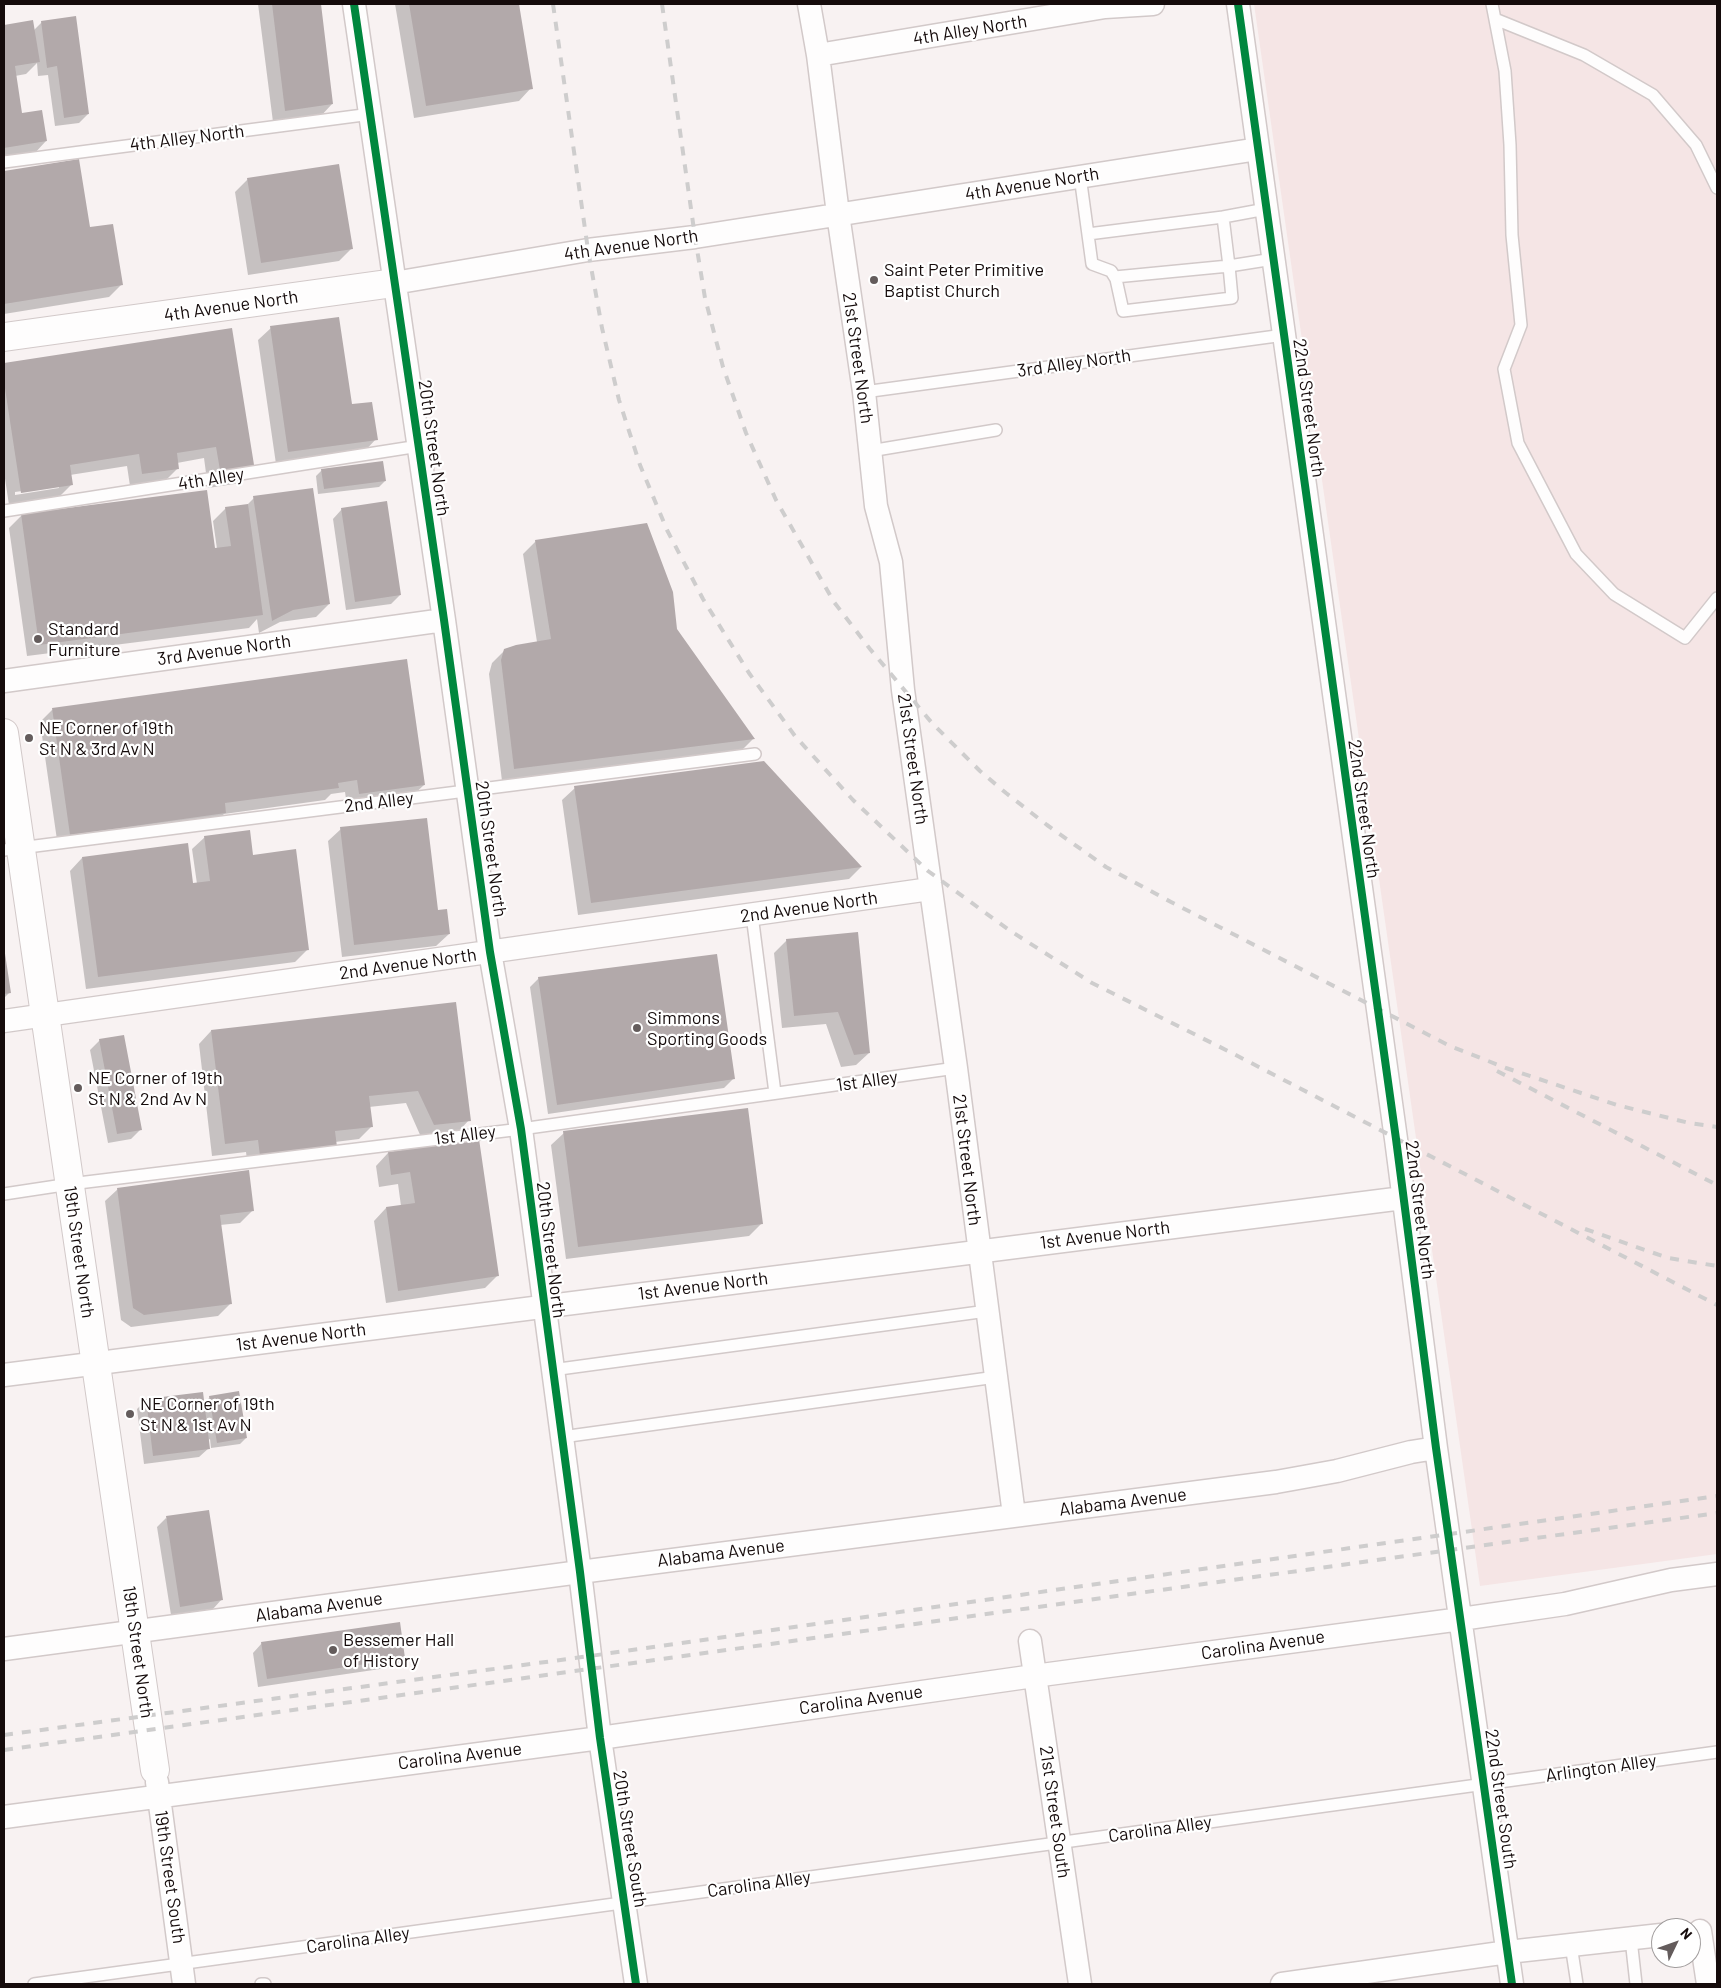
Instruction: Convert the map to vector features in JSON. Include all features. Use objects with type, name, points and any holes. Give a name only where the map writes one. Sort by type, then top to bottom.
[{"type":"street","name":"20th Street North","points":[[354,4],[469,790],[490,952],[521,1129],[596,1699]]},
{"type":"street","name":"21st Street North","points":[[808,4],[818,55],[838,214],[864,392],[876,506],[890,562],[903,690],[956,1068],[1014,1515]]},
{"type":"street","name":"4th Alley North","points":[[818,55],[1105,8],[1153,4]]},
{"type":"street","name":"22nd Street North","points":[[1238,4],[1461,1619]]},
{"type":"street","name":"4th Avenue North","points":[[4,337],[394,283],[588,250],[695,237],[1258,149]]},
{"type":"street","name":"3rd Avenue North","points":[[4,681],[444,620]]},
{"type":"street","name":"19th Street North","points":[[4,734],[12,849],[45,1017],[157,1782]]},
{"type":"street","name":"2nd Avenue North","points":[[4,1022],[930,889]]},
{"type":"street","name":"1st Avenue North","points":[[4,1375],[1403,1198]]},
{"type":"street","name":"Alabama Avenue","points":[[4,1649],[1276,1482],[1337,1471],[1411,1452],[1436,1448]]},
{"type":"street","name":"Carolina Avenue","points":[[4,1816],[157,1782],[600,1738],[1034,1676],[1564,1604],[1671,1580],[1717,1574]]},
{"type":"street","name":"22nd Street South","points":[[1461,1619],[1512,1984]]},
{"type":"street","name":"21st Street South","points":[[1030,1640],[1080,1984]]},
{"type":"street","name":"20th Street South","points":[[596,1699],[636,1984]]},
{"type":"street","name":"19th Street South","points":[[157,1782],[183,1974]]},
{"type":"street","points":[[1703,1929],[1708,1984]]},
{"type":"street","points":[[1282,1984],[1508,1952],[1651,1936]]},
{"type":"lane","points":[[1492,4],[1506,71],[1512,235],[1521,325],[1504,369],[1518,443],[1576,554],[1614,594],[1685,638],[1717,598]]},
{"type":"lane","points":[[1495,19],[1584,55],[1653,95],[1696,145],[1717,188]]},
{"type":"lane","name":"4th Alley North","points":[[4,162],[371,114]]},
{"type":"lane","points":[[1080,176],[1092,264],[1111,271],[1115,276],[1123,310],[1232,298],[1223,217]]},
{"type":"lane","points":[[1088,234],[1223,217],[1266,209]]},
{"type":"lane","points":[[1115,276],[1229,266],[1273,259]]},
{"type":"lane","name":"3rd Alley North","points":[[864,392],[1284,335]]},
{"type":"lane","points":[[870,451],[996,430]]},
{"type":"lane","name":"4th Alley","points":[[4,511],[419,446]]},
{"type":"lane","name":"2nd Alley","points":[[12,849],[755,754]]},
{"type":"lane","points":[[752,915],[775,1094]]},
{"type":"lane","name":"1st Alley","points":[[4,1194],[70,1184],[521,1129],[956,1068]]},
{"type":"lane","points":[[552,1370],[987,1311]]},
{"type":"lane","points":[[562,1437],[996,1377]]},
{"type":"lane","name":"Arlington Alley","points":[[1484,1784],[1717,1752]]},
{"type":"lane","name":"Carolina Alley","points":[[34,1984],[183,1974],[625,1903],[1484,1784]]},
{"type":"lane","points":[[1631,1939],[1636,1984]]},
{"type":"lane","points":[[1571,1945],[1577,1984]]},
{"type":"shaded area","points":[[1254,4],[1717,4],[1717,1554],[1480,1586]]},
{"type":"building","points":[[272,4],[321,4],[333,104],[285,111]]},
{"type":"building","points":[[409,4],[519,4],[533,89],[426,106]]},
{"type":"building","points":[[76,16],[89,114],[64,118],[57,66],[47,68],[41,21]]},
{"type":"building","points":[[33,20],[40,62],[15,66],[22,113],[42,110],[47,141],[4,148],[4,25]]},
{"type":"building","points":[[79,159],[90,227],[113,224],[123,285],[4,304],[4,171]]},
{"type":"building","points":[[339,164],[353,249],[261,263],[247,178]]},
{"type":"building","points":[[339,317],[352,404],[372,402],[378,440],[288,452],[270,326]]},
{"type":"building","points":[[232,328],[255,471],[221,476],[216,447],[177,453],[179,469],[142,474],[139,454],[70,465],[73,485],[21,493],[4,382],[4,363]]},
{"type":"building","points":[[383,461],[386,481],[324,489],[321,469]]},
{"type":"building","points":[[313,488],[330,604],[293,610],[272,621],[253,496]]},
{"type":"building","points":[[207,490],[215,548],[231,546],[225,507],[248,504],[263,615],[39,645],[21,514]]},
{"type":"building","points":[[387,501],[401,595],[355,602],[341,508]]},
{"type":"building","points":[[647,523],[673,592],[677,629],[755,739],[514,769],[501,660],[504,649],[551,639],[535,540]]},
{"type":"building","points":[[407,659],[425,785],[359,794],[357,780],[338,783],[339,788],[225,803],[226,813],[70,835],[52,708]]},
{"type":"building","points":[[764,761],[862,867],[591,903],[574,786]]},
{"type":"building","points":[[427,818],[438,910],[447,909],[450,934],[354,945],[340,827]]},
{"type":"building","points":[[250,830],[253,855],[296,849],[309,950],[98,977],[82,857],[188,843],[193,883],[210,881],[204,836]]},
{"type":"building","points":[[858,932],[870,1053],[854,1055],[838,1012],[794,1016],[786,939]]},
{"type":"building","points":[[4,947],[11,993],[4,994]]},
{"type":"building","name":"Simmons Sporting Goods","points":[[717,954],[735,1079],[557,1105],[538,977]]},
{"type":"building","points":[[456,1002],[471,1121],[434,1125],[418,1091],[369,1096],[373,1127],[335,1131],[337,1147],[260,1156],[258,1140],[225,1144],[211,1030]]},
{"type":"building","points":[[124,1035],[142,1130],[117,1134],[99,1039]]},
{"type":"building","points":[[748,1108],[763,1224],[578,1247],[563,1131]]},
{"type":"building","points":[[479,1139],[499,1276],[398,1291],[386,1207],[415,1203],[410,1172],[391,1175],[388,1152]]},
{"type":"building","points":[[249,1170],[254,1211],[220,1215],[232,1304],[144,1315],[133,1308],[117,1188]]},
{"type":"building","points":[[239,1391],[247,1438],[217,1443],[209,1396]]},
{"type":"building","points":[[203,1392],[210,1449],[153,1456],[146,1399]]},
{"type":"building","points":[[209,1510],[223,1600],[180,1607],[166,1516]]},
{"type":"building","name":"Bessemer Hall of History","points":[[400,1622],[405,1658],[267,1679],[261,1642]]},
{"type":"railway","points":[[553,4],[588,250],[602,328],[619,400],[640,465],[667,530],[703,599],[749,673],[795,736],[853,800],[928,871],[1009,930],[1092,983],[1230,1052],[1717,1305]]},
{"type":"railway","points":[[662,4],[705,298],[723,367],[746,433],[776,500],[834,602],[870,649],[932,723],[980,771],[1006,793],[1106,867],[1450,1046],[1506,1068],[1617,1105],[1689,1123],[1717,1127]]},
{"type":"railway","points":[[1497,1071],[1717,1185]]},
{"type":"railway","points":[[1585,1229],[1668,1258],[1717,1266]]},
{"type":"railway","points":[[4,1735],[590,1656],[1717,1496]]},
{"type":"railway","points":[[4,1750],[1717,1513]]},
{"type":"cycle path","points":[[354,4],[444,620],[490,952],[521,1129],[580,1572],[600,1738],[636,1984]]},
{"type":"cycle path","points":[[1238,4],[1396,1139],[1436,1448],[1512,1984]]},
{"type":"place","name":"Saint Peter Primitive Baptist Church","points":[[874,280]]},
{"type":"place","name":"Standard Furniture","points":[[38,639]]},
{"type":"place","name":"NE Corner of 19th St N & 3rd Av N","points":[[29,738]]},
{"type":"place","name":"Simmons Sporting Goods","points":[[637,1028]]},
{"type":"place","name":"NE Corner of 19th St N & 2nd Av N","points":[[78,1088]]},
{"type":"place","name":"NE Corner of 19th St N & 1st Av N","points":[[130,1414]]},
{"type":"place","name":"Bessemer Hall of History","points":[[333,1650]]}]
